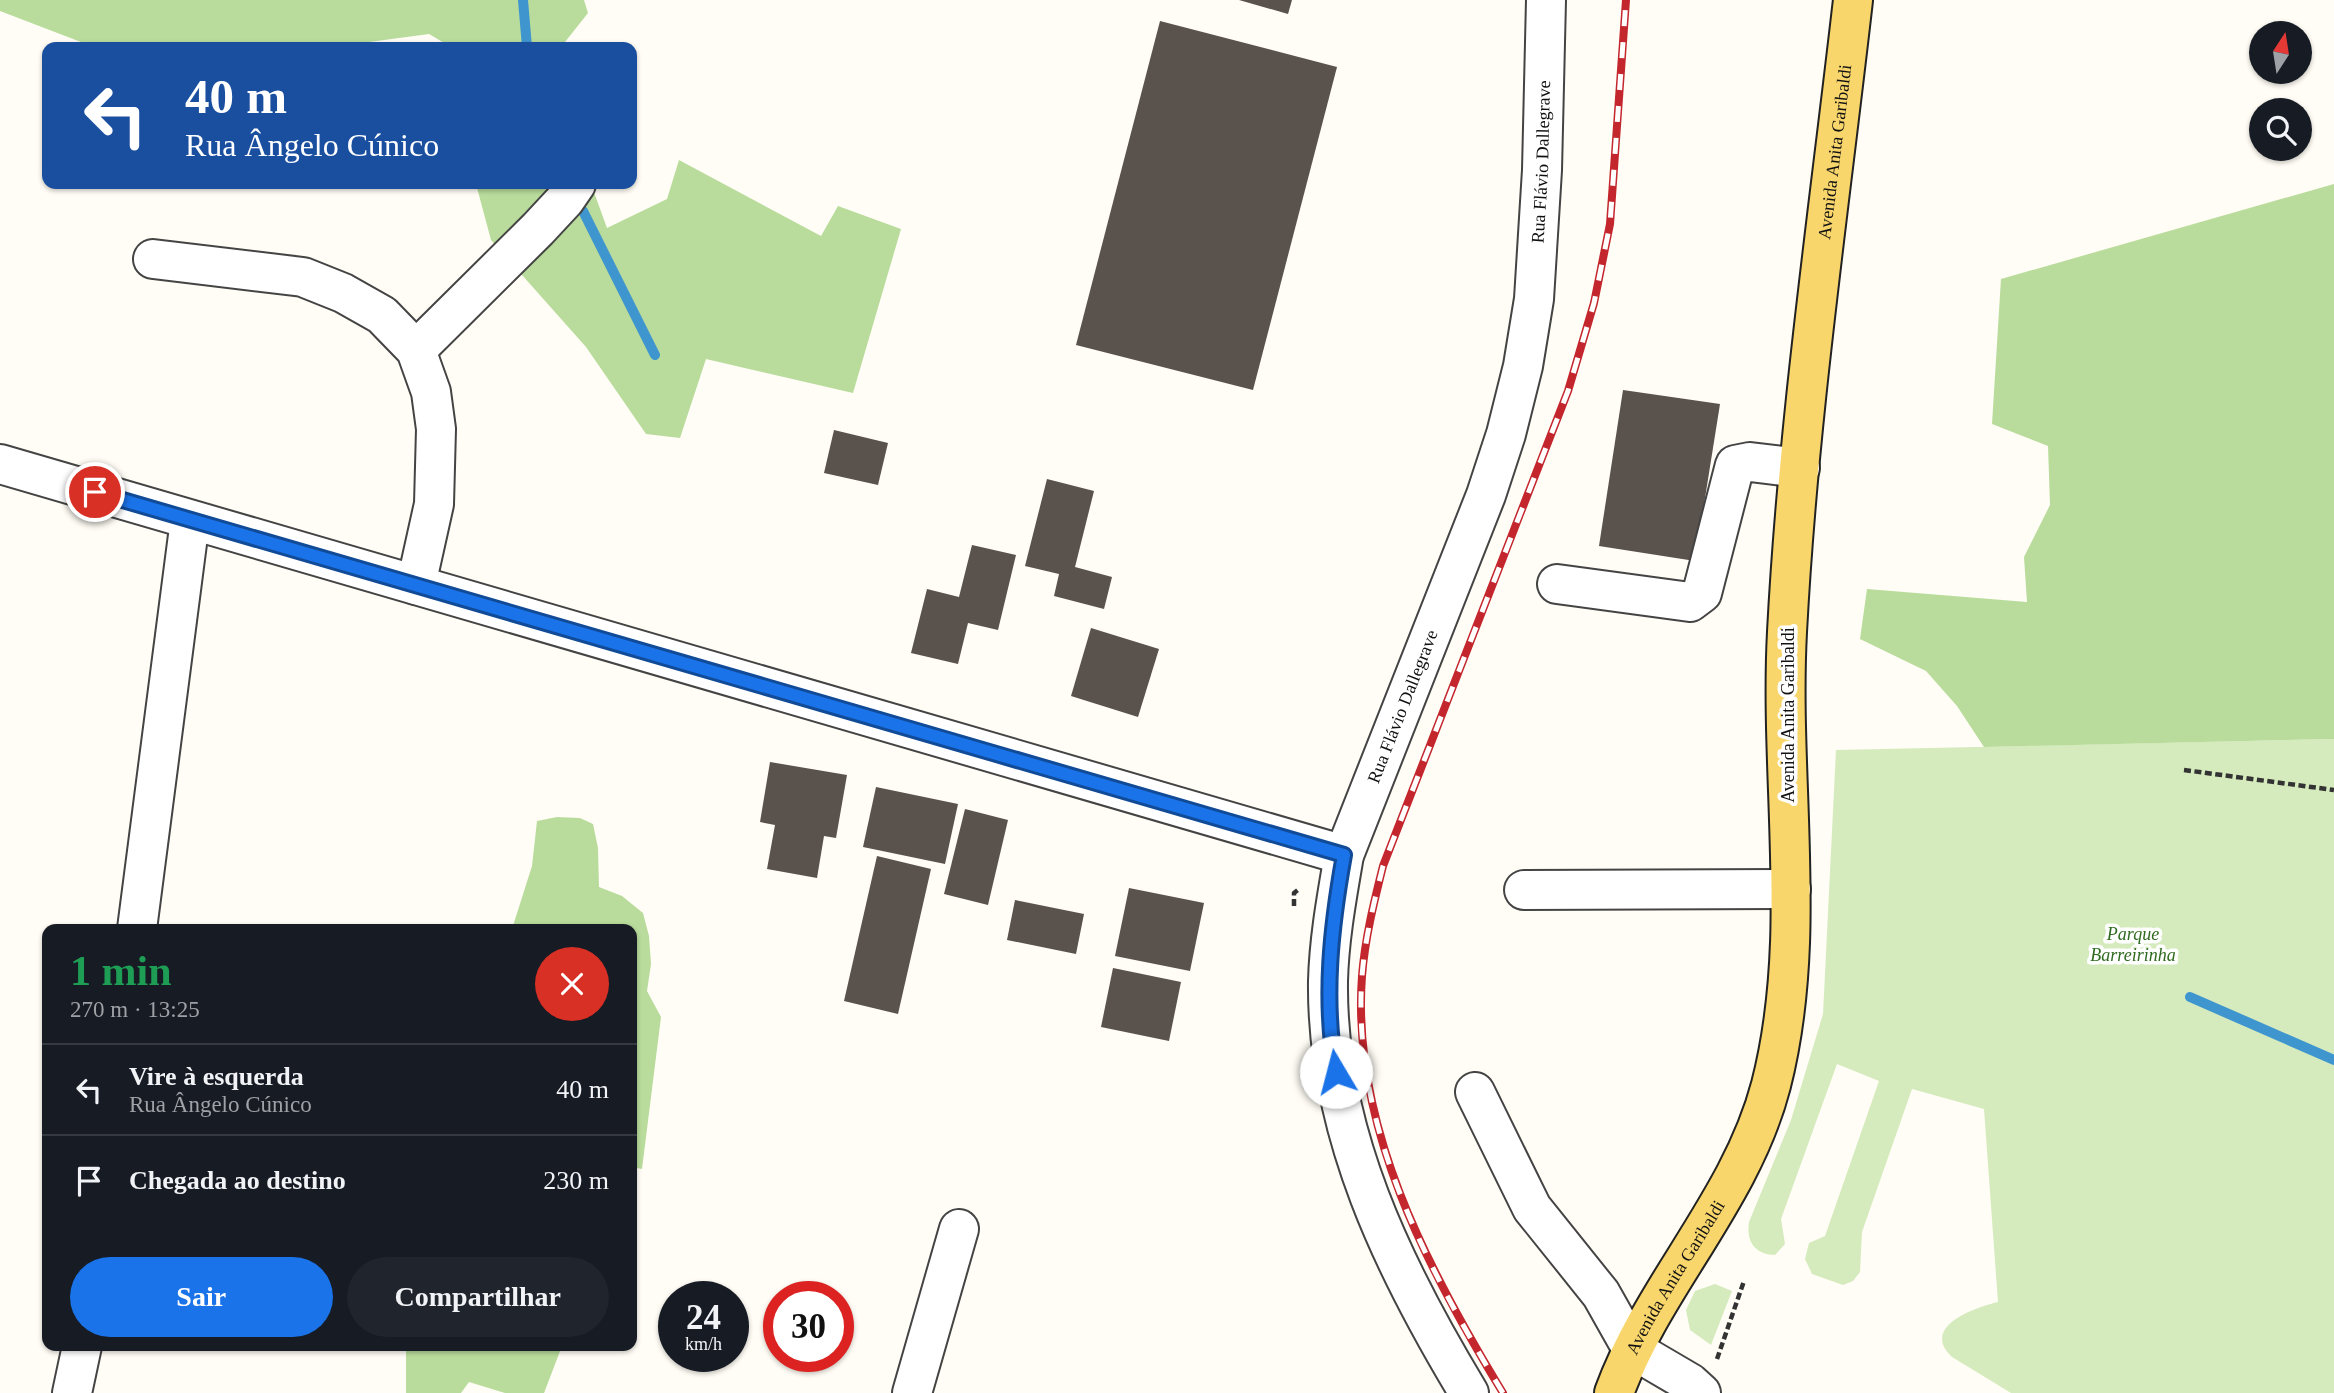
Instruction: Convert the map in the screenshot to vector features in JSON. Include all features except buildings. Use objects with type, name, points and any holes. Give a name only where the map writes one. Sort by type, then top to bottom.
[{"type":"main road","name":"Avenida Anita Garibaldi","points":[[1614,1393],[1632,1349],[1733,1182],[1770,1090],[1780,1046],[1787,993],[1791,889],[1785,700],[1800,468],[1853,0]]},
{"type":"street","name":"Rua Flávio Dallegrave","points":[[1469,1393],[1398,1268],[1368,1193],[1344,1115],[1332,1050],[1328,981],[1334,911],[1344,855],[1486,495],[1506,434],[1523,366],[1534,299],[1542,170],[1546,0]]},
{"type":"street","points":[[416,349],[538,229],[573,189]]},
{"type":"street","points":[[153,259],[303,277],[343,293],[382,315],[416,349],[431,392],[436,429],[434,503],[416,584]]},
{"type":"street","points":[[1557,584],[1690,602],[1702,593],[1735,465],[1749,462],[1800,468]]},
{"type":"street","points":[[0,464],[1344,855]]},
{"type":"street","points":[[138,924],[190,520]]},
{"type":"street","points":[[1524,890],[1791,889]]},
{"type":"street","points":[[1475,1092],[1532,1208],[1601,1294],[1632,1349],[1690,1383],[1708,1379]]},
{"type":"street","points":[[912,1393],[958,1229]]},
{"type":"street","points":[[72,1393],[81,1351]]},
{"type":"path","points":[[2183,770],[2334,790]]},
{"type":"path","points":[[1708,1379],[1744,1281]]},
{"type":"green space","points":[[0,0],[584,0],[588,13],[565,42],[443,42],[429,34],[369,42],[81,42],[0,11]]},
{"type":"green space","points":[[679,160],[821,236],[838,206],[901,229],[853,393],[706,359],[680,438],[646,434],[586,347],[491,240],[477,189],[593,189],[607,228],[667,199]]},
{"type":"green space","points":[[2334,184],[2334,739],[1984,747],[1957,706],[1926,671],[1860,639],[1867,589],[2027,602],[2024,557],[2050,505],[2048,446],[1992,424],[2001,279]]},
{"type":"green space","name":"Parque Barreirinha","points":[[2334,739],[2334,1393],[2011,1393],[1952,1357],[1944,1346],[1942,1336],[1947,1327],[1966,1313],[1998,1302],[1984,1109],[1912,1089],[1862,1232],[1860,1272],[1853,1281],[1843,1285],[1812,1274],[1805,1259],[1809,1243],[1825,1236],[1879,1081],[1837,1064],[1781,1219],[1785,1244],[1775,1255],[1762,1252],[1753,1246],[1748,1229],[1749,1222],[1791,1120],[1823,1014],[1836,750]]},
{"type":"green space","points":[[557,817],[580,818],[593,824],[598,848],[599,887],[622,896],[643,913],[649,936],[651,964],[647,991],[661,1017],[642,1169],[637,1168],[637,924],[514,924],[532,866],[537,821]]},
{"type":"green space","points":[[1715,1284],[1732,1291],[1711,1345],[1690,1330],[1686,1310],[1695,1291]]},
{"type":"green space","points":[[406,1351],[560,1351],[544,1393],[505,1393],[469,1382],[461,1393],[406,1393]]},
{"type":"waterway","points":[[523,0],[527,42]]},
{"type":"waterway","points":[[583,211],[655,355]]},
{"type":"waterway","points":[[2190,997],[2334,1060]]},
{"type":"railway","points":[[1503,1393],[1448,1297],[1423,1246],[1400,1194],[1382,1141],[1369,1087],[1362,1032],[1362,976],[1373,907],[1383,866],[1568,391],[1594,303],[1610,224],[1626,0]]},
{"type":"route","points":[[95,492],[1344,855],[1334,911],[1328,981],[1336,1072]]}]
